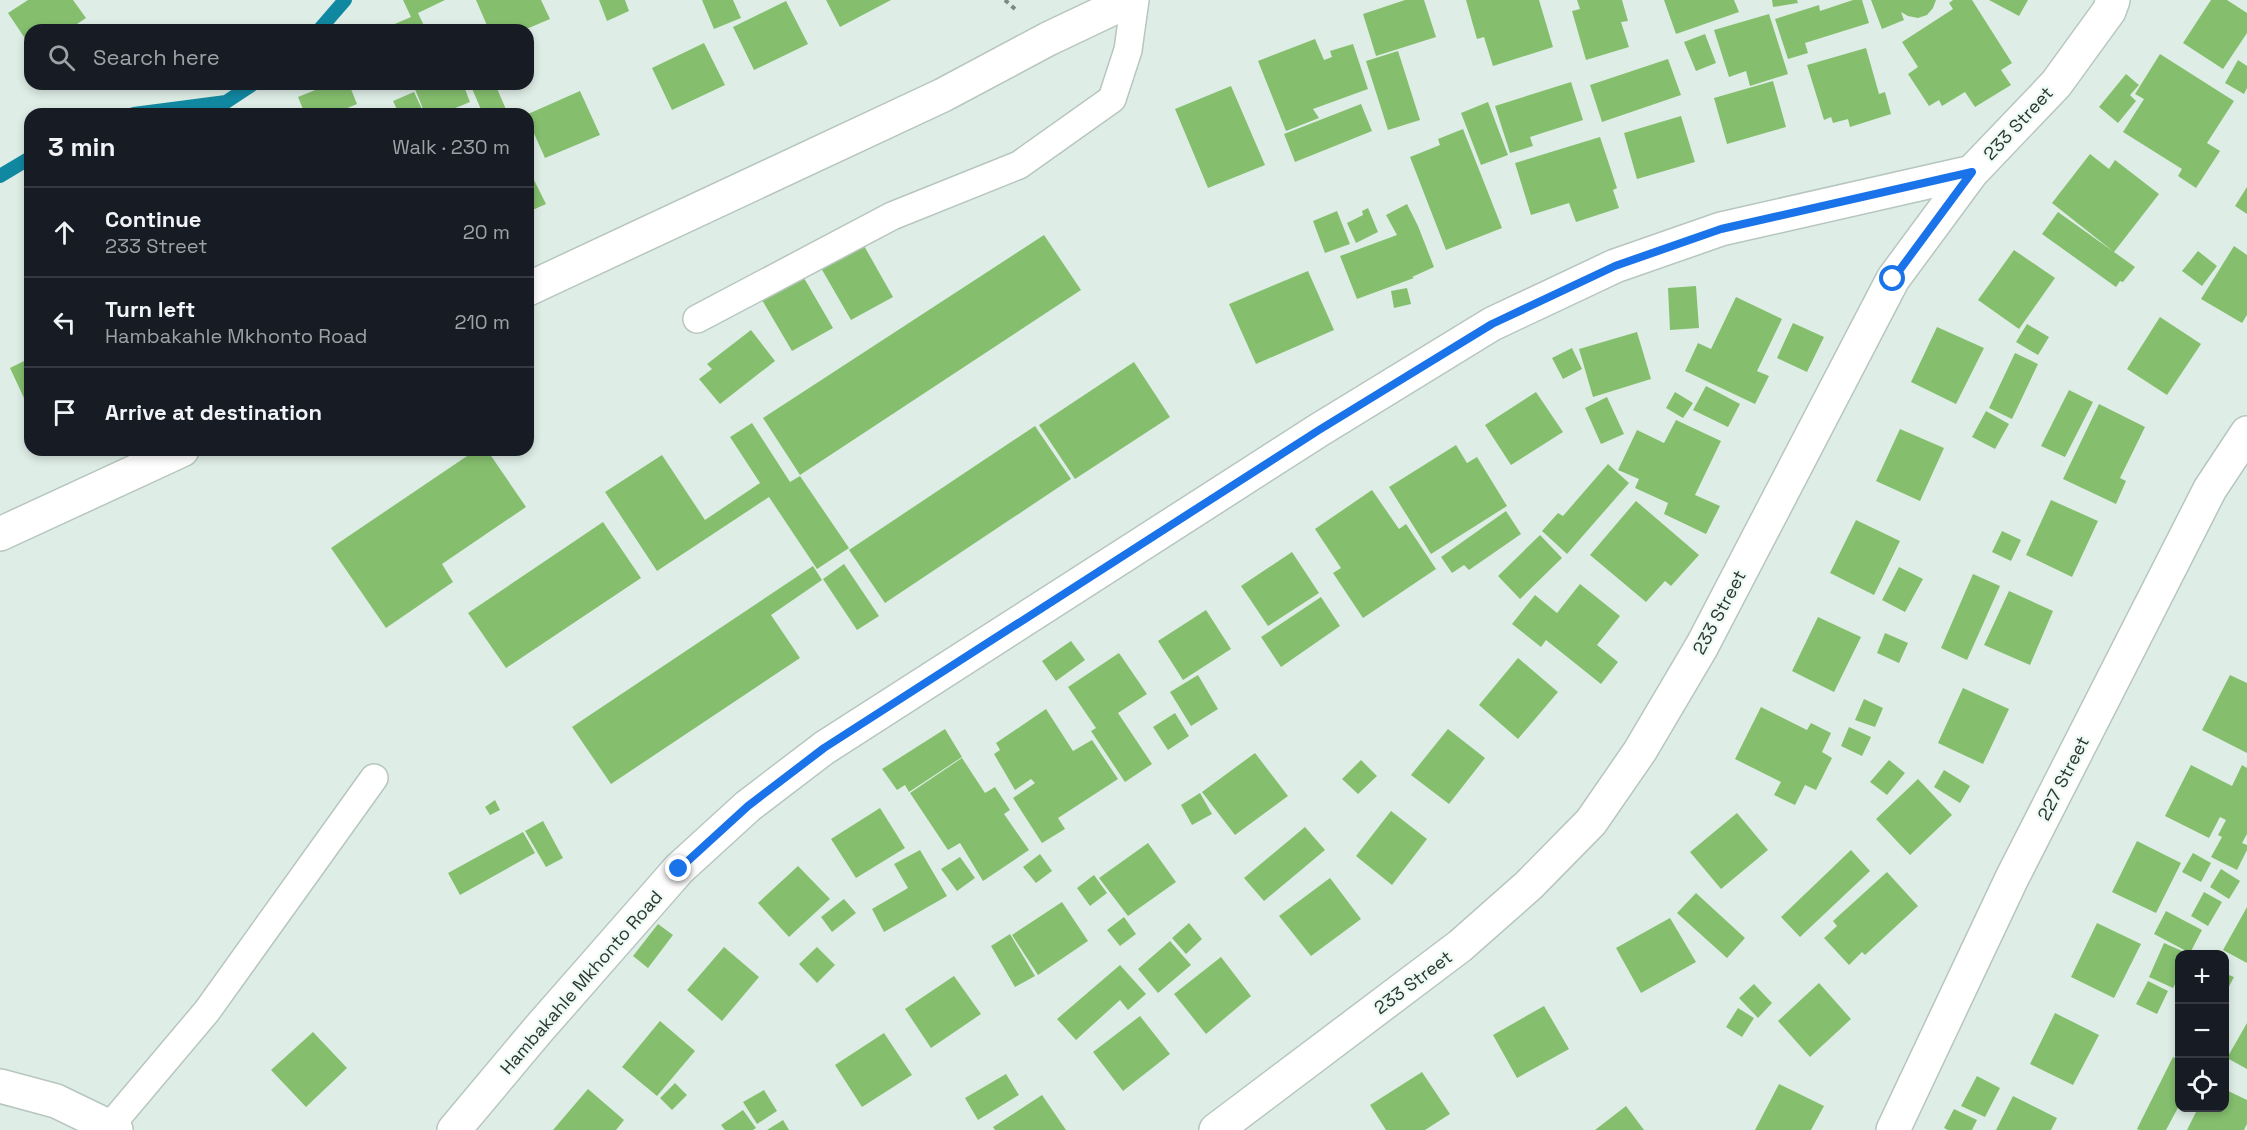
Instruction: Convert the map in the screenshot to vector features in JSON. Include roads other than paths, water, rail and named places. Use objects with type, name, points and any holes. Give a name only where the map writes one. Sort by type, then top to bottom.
[{"type":"street","points":[[534,286],[943,95],[1048,39],[1130,0]]},
{"type":"street","name":"233 Street","points":[[1216,1130],[1460,946],[1529,885],[1591,822],[1640,752],[1702,646],[1893,279],[1972,172],[2056,84],[2109,11],[2113,0]]},
{"type":"street","name":"Hambakahle Mkhonto Road","points":[[454,1130],[679,869],[748,806],[824,748],[1319,430],[1492,324],[1615,266],[1721,229],[1972,172]]},
{"type":"street","name":"227 Street","points":[[1893,1130],[2023,856],[2210,489],[2247,433]]},
{"type":"street","points":[[0,534],[169,456]]},
{"type":"street","points":[[0,1086],[56,1101],[113,1128]]},
{"type":"lane","points":[[697,319],[892,216],[1019,165],[1112,99],[1128,50],[1135,0]]},
{"type":"lane","points":[[113,1128],[207,1011],[374,778]]},
{"type":"waterway","points":[[324,24],[345,0]]},
{"type":"waterway","points":[[180,108],[226,102],[244,90]]},
{"type":"waterway","points":[[0,176],[24,162]]}]
